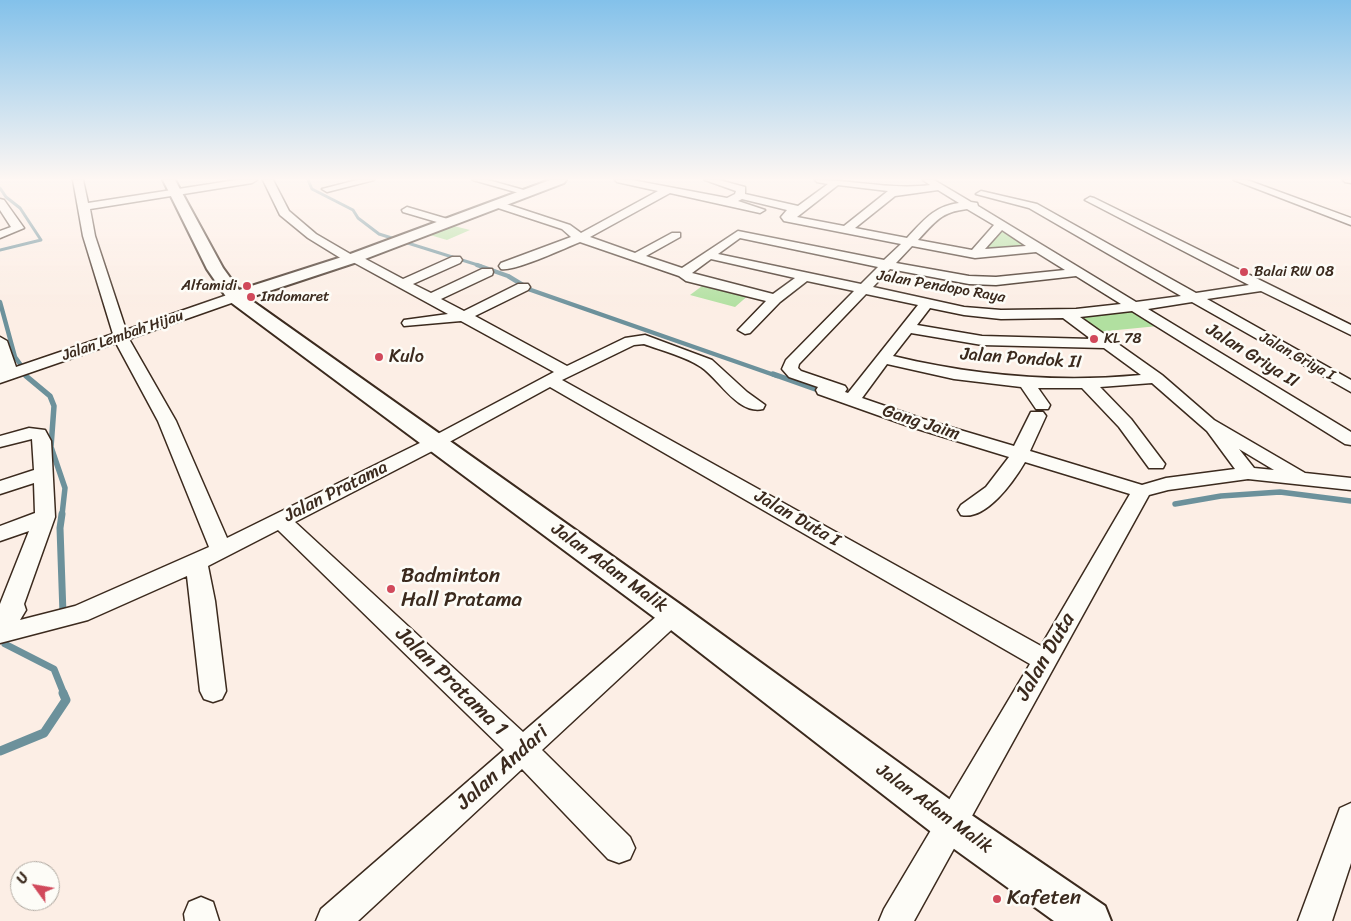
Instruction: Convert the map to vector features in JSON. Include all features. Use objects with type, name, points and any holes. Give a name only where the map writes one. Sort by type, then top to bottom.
[{"type":"street","points":[[0,235],[18,228],[14,223]]},
{"type":"street","points":[[88,223],[121,337],[167,421],[221,550]]},
{"type":"street","name":"Jalan Adam Malik","points":[[192,223],[216,269],[235,297],[673,615],[953,825],[1090,921]]},
{"type":"street","points":[[296,223],[312,236],[352,259],[404,283],[535,354],[558,376]]},
{"type":"street","points":[[235,297],[352,259],[445,223]]},
{"type":"street","points":[[554,223],[566,227],[580,238],[684,272],[691,278],[775,299]]},
{"type":"street","points":[[505,266],[547,253],[604,226],[606,223]]},
{"type":"street","points":[[813,223],[908,243],[975,254],[1038,248]]},
{"type":"street","points":[[846,230],[854,223]]},
{"type":"street","points":[[911,411],[806,378],[790,369],[792,363],[865,290],[927,223]]},
{"type":"street","name":"Jalan Griya I","points":[[1062,223],[1351,387]]},
{"type":"street","points":[[1135,223],[1351,331]]},
{"type":"street","points":[[975,254],[1000,224]]},
{"type":"street","name":"Jalan Griya II","points":[[1000,224],[1351,440]]},
{"type":"street","points":[[684,272],[735,235],[741,234],[887,265],[969,280],[996,281],[1079,272]]},
{"type":"street","points":[[638,256],[676,235]]},
{"type":"street","name":"Jalan Pendopo Raya","points":[[707,255],[927,303],[989,314],[1025,316],[1066,313],[1261,287]]},
{"type":"street","points":[[404,283],[456,260]]},
{"type":"street","points":[[432,298],[487,272]]},
{"type":"street","points":[[745,330],[775,299],[804,277]]},
{"type":"street","points":[[409,324],[464,316],[523,287]]},
{"type":"street","name":"Jalan Lembah Hijau","points":[[5,376],[235,297]]},
{"type":"street","points":[[856,394],[927,303]]},
{"type":"street","points":[[1066,313],[1156,378],[1208,424],[1248,473]]},
{"type":"street","points":[[909,328],[957,338],[995,342],[1106,342]]},
{"type":"street","name":"Jalan Pratama","points":[[0,633],[80,614],[196,563],[436,442],[558,376],[630,341],[647,336],[664,347],[706,363],[741,396],[757,405]]},
{"type":"street","points":[[0,341],[5,376]]},
{"type":"street","name":"Jalan Pondok II","points":[[885,359],[964,376],[1025,382],[1088,384],[1156,378]]},
{"type":"street","name":"Jalan Duta I","points":[[558,376],[1044,660]]},
{"type":"street","points":[[968,510],[989,497],[997,489],[1020,454],[1040,411],[1025,382]]},
{"type":"street","points":[[1088,384],[1125,424],[1156,464]]},
{"type":"street","name":"Gang Jaim","points":[[824,390],[909,420],[1142,491]]},
{"type":"street","points":[[1208,424],[1303,478]]},
{"type":"street","points":[[0,442],[29,433],[39,434],[42,440],[45,517],[6,606],[14,610],[0,633]]},
{"type":"street","points":[[1142,491],[1166,484],[1248,473],[1351,484]]},
{"type":"street","points":[[0,488],[42,474]]},
{"type":"street","name":"Jalan Duta","points":[[896,921],[953,825],[1044,660],[1142,491]]},
{"type":"street","points":[[0,534],[45,517]]},
{"type":"street","name":"Jalan Pratama 1","points":[[280,520],[523,750],[619,848]]},
{"type":"street","points":[[196,563],[203,601],[212,691]]},
{"type":"street","name":"Jalan Andari","points":[[333,921],[673,615]]},
{"type":"street","points":[[1315,921],[1351,818]]},
{"type":"green space","points":[[446,224],[470,230],[447,240],[423,233]]},
{"type":"green space","points":[[1000,227],[1035,248],[979,253]]},
{"type":"green space","points":[[706,283],[750,294],[735,307],[690,295]]},
{"type":"green space","points":[[1130,308],[1158,326],[1097,332],[1074,314]]},
{"type":"waterway","points":[[0,250],[41,240],[30,223]]},
{"type":"waterway","points":[[365,223],[379,234],[481,266]]},
{"type":"waterway","points":[[477,265],[508,276],[531,290],[777,376]]},
{"type":"waterway","points":[[0,302],[15,357],[23,368]]},
{"type":"waterway","points":[[773,374],[821,391]]},
{"type":"waterway","points":[[26,376],[50,396],[54,406],[51,447],[65,488],[62,515]]},
{"type":"waterway","points":[[1175,504],[1221,496],[1280,492],[1351,501]]},
{"type":"waterway","points":[[62,514],[60,528],[63,614]]},
{"type":"waterway","points":[[5,644],[54,669],[64,694]]},
{"type":"waterway","points":[[0,751],[44,733],[66,700],[63,693]]},
{"type":"place","name":"Balai RW 08","points":[[1244,272]]},
{"type":"place","name":"Alfamidi","points":[[247,286]]},
{"type":"place","name":"Indomaret","points":[[251,297]]},
{"type":"place","name":"KL 78","points":[[1094,339]]},
{"type":"place","name":"Kulo","points":[[379,357]]},
{"type":"place","name":"Badminton Hall Pratama","points":[[391,589]]},
{"type":"place","name":"Kafeten","points":[[997,899]]}]
